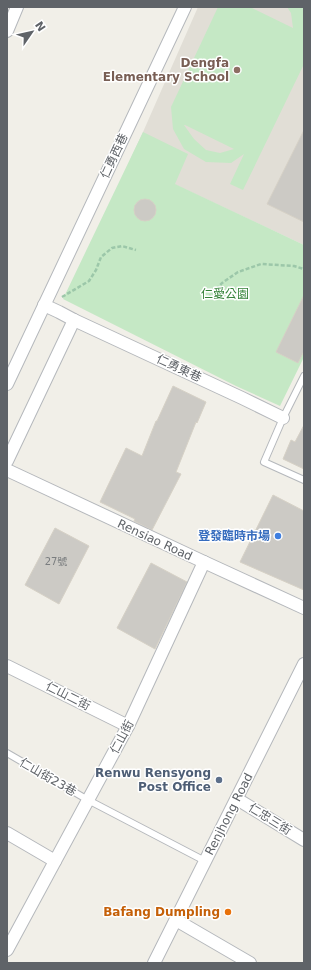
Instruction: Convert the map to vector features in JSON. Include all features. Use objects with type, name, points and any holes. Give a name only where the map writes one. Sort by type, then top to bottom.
[{"type":"street","points":[[7,31],[17,7]]},
{"type":"street","name":"仁勇西巷","points":[[7,384],[185,7]]},
{"type":"street","points":[[7,461],[74,320],[44,305]]},
{"type":"street","name":"仁勇東巷","points":[[74,320],[283,418]]},
{"type":"street","name":"Rensiao Road","points":[[7,470],[304,608]]},
{"type":"street","name":"仁山街","points":[[7,950],[128,726],[204,562]]},
{"type":"street","name":"Renjhong Road","points":[[154,963],[237,798],[300,681],[304,664]]},
{"type":"street","name":"仁山二街","points":[[7,666],[128,726]]},
{"type":"street","name":"仁忠三街","points":[[237,798],[304,840]]},
{"type":"street","points":[[7,833],[55,861]]},
{"type":"street","points":[[176,920],[250,963]]},
{"type":"lane","points":[[304,376],[283,418],[264,462],[304,480]]},
{"type":"lane","name":"仁山街23巷","points":[[7,753],[88,800],[205,861]]},
{"type":"path","points":[[44,305],[67,295],[89,281],[96,270],[100,257],[112,248],[122,246],[136,250]]},
{"type":"path","points":[[208,298],[222,283],[238,272],[261,264],[294,266],[304,269]]},
{"type":"shaded area","name":"Dengfa Elementary School","points":[[198,7],[304,7],[304,245],[174,184],[130,160]]},
{"type":"green space","points":[[218,7],[250,7],[293,28],[291,13],[287,7],[304,7],[304,64],[243,190],[230,184],[244,154],[231,163],[206,162],[184,149],[173,129],[171,107]],"holes":[[[185,125],[234,149],[220,153],[206,150],[194,139]]]},
{"type":"green space","name":"仁愛公園","points":[[143,132],[188,154],[175,184],[304,245],[304,357],[280,406],[236,386],[63,299]]},
{"type":"building","points":[[304,130],[304,222],[267,204]]},
{"type":"building","points":[[145,199],[153,202],[156,210],[153,218],[145,221],[137,218],[134,210],[137,202]]},
{"type":"building","points":[[304,295],[304,351],[298,363],[276,352]]},
{"type":"building","points":[[173,386],[206,402],[197,423],[196,422],[176,472],[181,474],[152,530],[134,521],[135,519],[100,502],[126,448],[142,456],[156,421]]},
{"type":"building","points":[[304,425],[304,469],[283,459],[291,440],[295,442]]},
{"type":"building","name":"登發臨時市場","points":[[273,495],[304,511],[304,590],[240,562]]},
{"type":"building","points":[[55,528],[89,546],[59,604],[25,585]]},
{"type":"building","points":[[151,563],[187,582],[155,649],[117,628]]},
{"type":"place","name":"Dengfa Elementary School","points":[[237,70]]},
{"type":"place","name":"登發臨時市場","points":[[278,536]]},
{"type":"place","name":"Renwu Rensyong Post Office","points":[[219,780]]},
{"type":"place","name":"Bafang Dumpling","points":[[228,912]]}]
